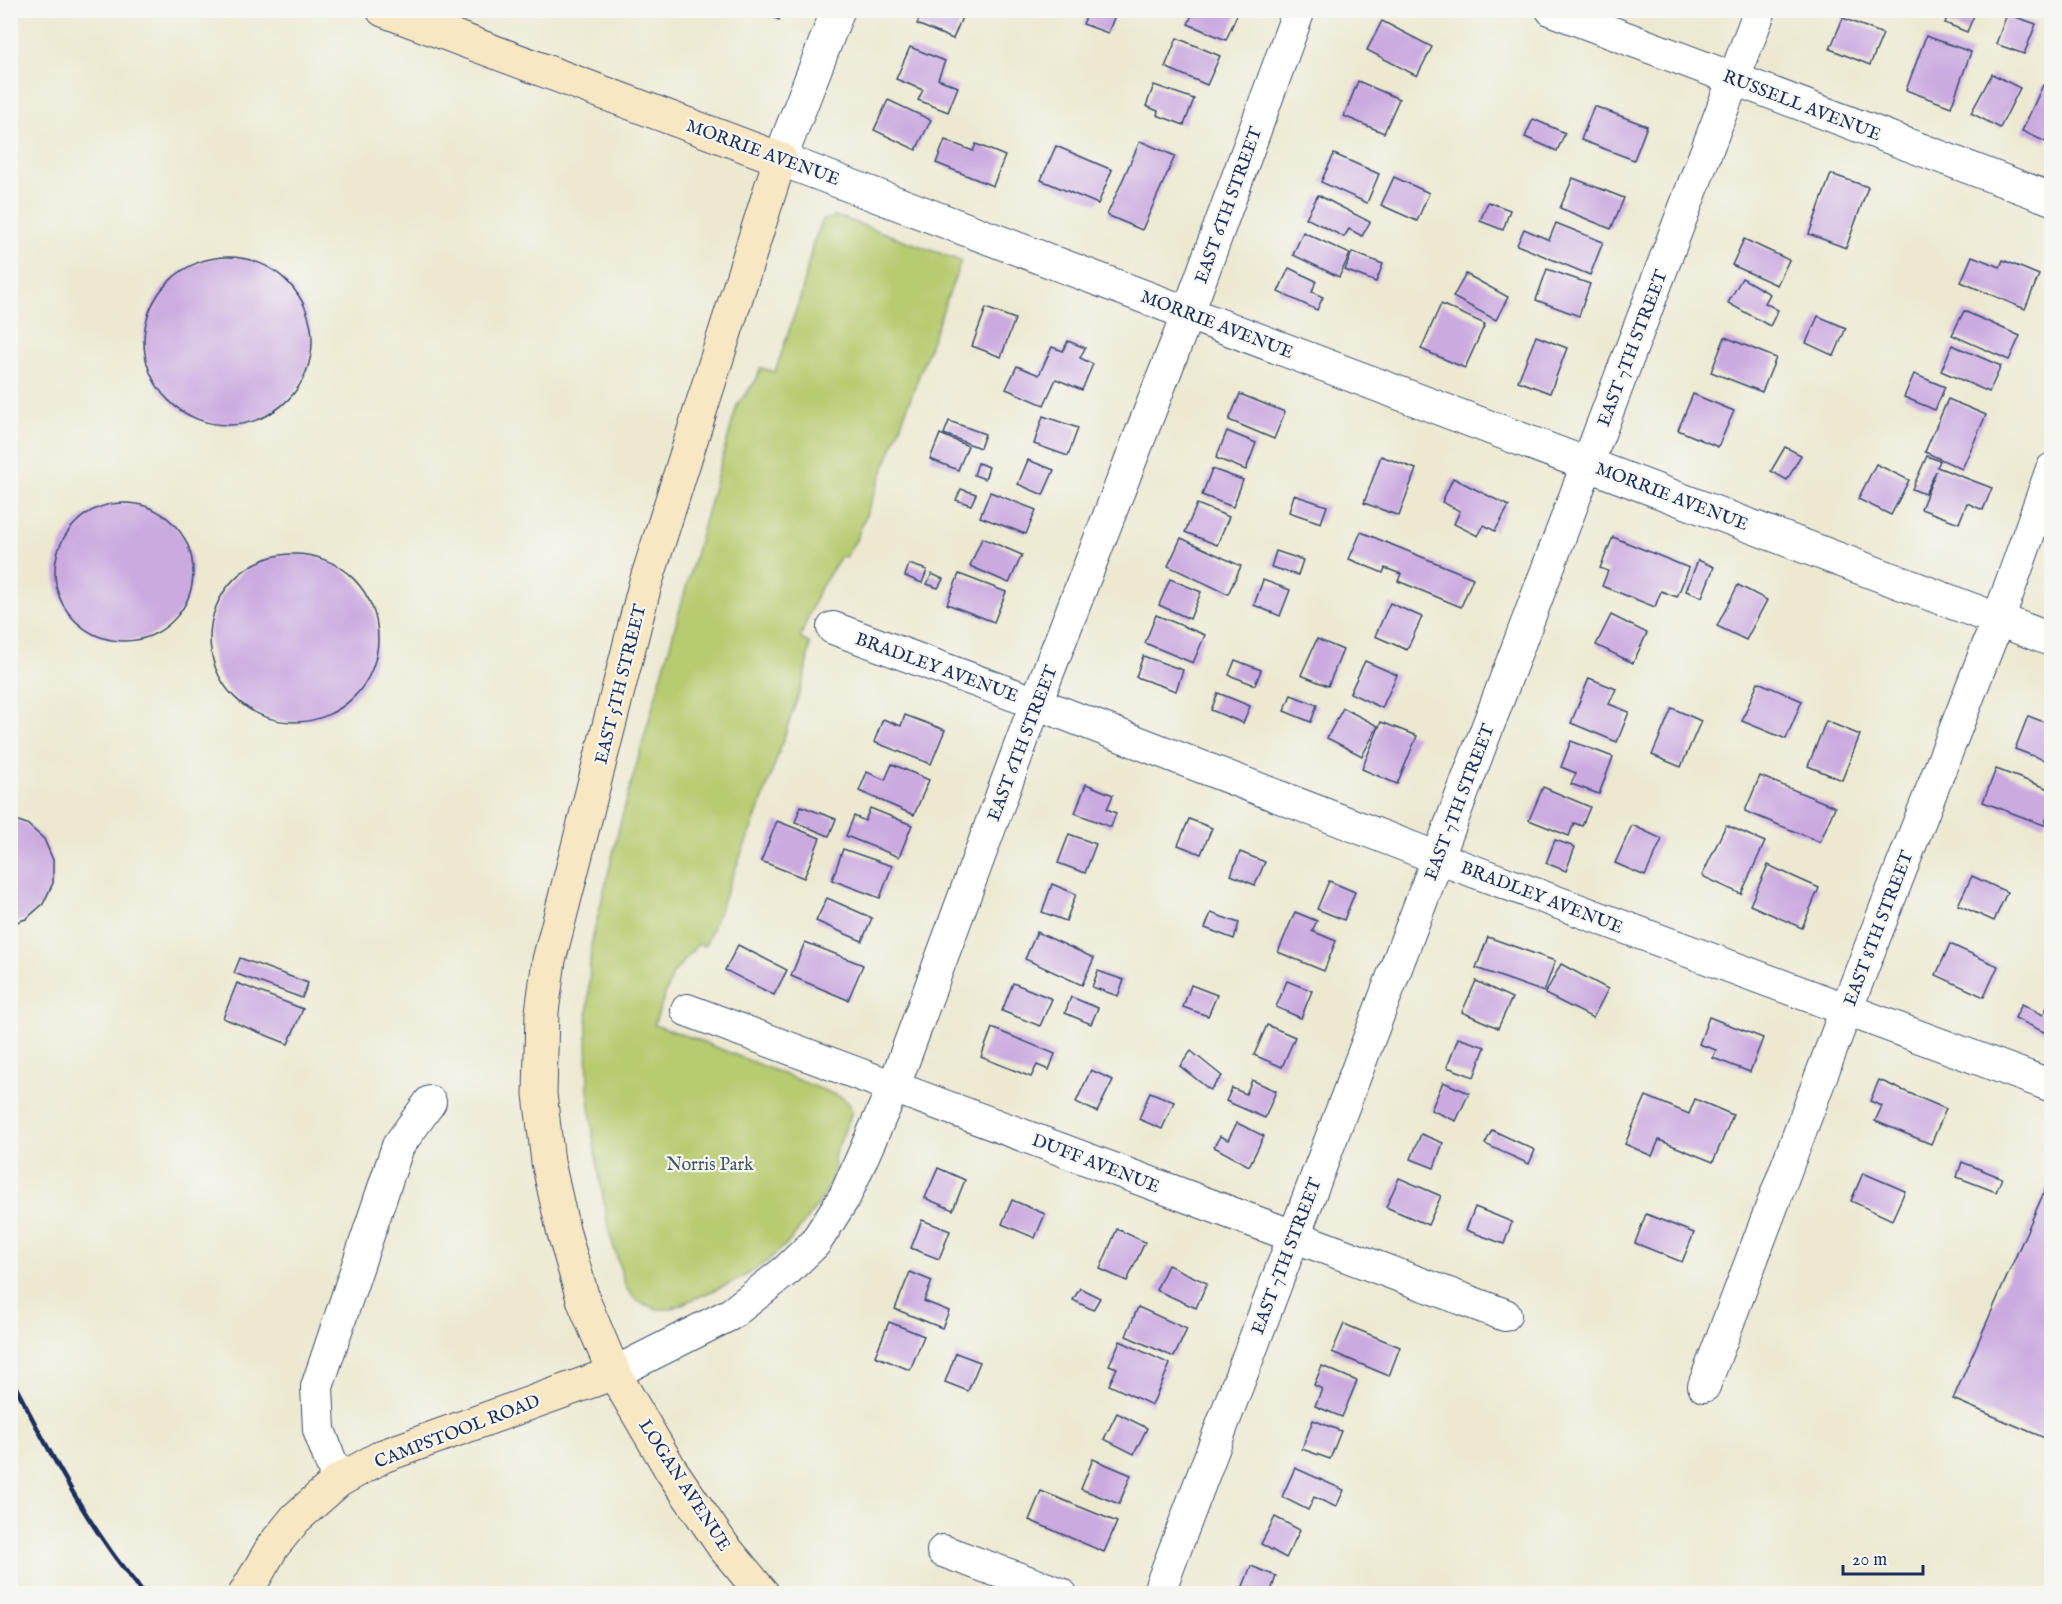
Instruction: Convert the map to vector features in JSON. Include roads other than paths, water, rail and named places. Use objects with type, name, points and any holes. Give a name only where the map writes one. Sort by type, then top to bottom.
[{"type":"main road","name":"MORRIE AVENUE","points":[[382,10],[780,159]]},
{"type":"main road","name":"EAST 5TH STREET","points":[[614,1372],[584,1302],[563,1230],[548,1162],[540,1094],[542,1012],[549,960],[645,585],[780,159]]},
{"type":"main road","name":"CAMPSTOOL ROAD","points":[[245,1593],[273,1546],[296,1518],[338,1481],[383,1456],[614,1372]]},
{"type":"main road","name":"LOGAN AVENUE","points":[[614,1372],[671,1470],[723,1546],[763,1593]]},
{"type":"street","name":"EAST 5TH STREET","points":[[780,159],[838,10]]},
{"type":"street","name":"EAST 6TH STREET","points":[[614,1372],[731,1314],[787,1270],[815,1243],[845,1196],[894,1086],[1036,704],[1188,313],[1299,10]]},
{"type":"street","name":"RUSSELL AVENUE","points":[[1552,10],[2052,199]]},
{"type":"street","name":"EAST 7TH STREET","points":[[1158,1593],[1760,10]]},
{"type":"street","name":"MORRIE AVENUE","points":[[780,159],[2052,640]]},
{"type":"street","name":"EAST 8TH STREET","points":[[1704,1386],[1846,1010],[1998,620],[2052,469]]},
{"type":"street","name":"BRADLEY AVENUE","points":[[833,628],[1438,858],[2052,1086]]},
{"type":"street","name":"DUFF AVENUE","points":[[687,1010],[1505,1315]]},
{"type":"street","points":[[338,1481],[319,1430],[317,1387],[398,1146],[430,1102]]},
{"type":"street","points":[[943,1551],[1061,1593]]},
{"type":"railway","points":[[10,1376],[82,1508],[114,1556],[144,1594]]},
{"type":"park label","name":"Norris Park","points":[[710,1164]]}]
